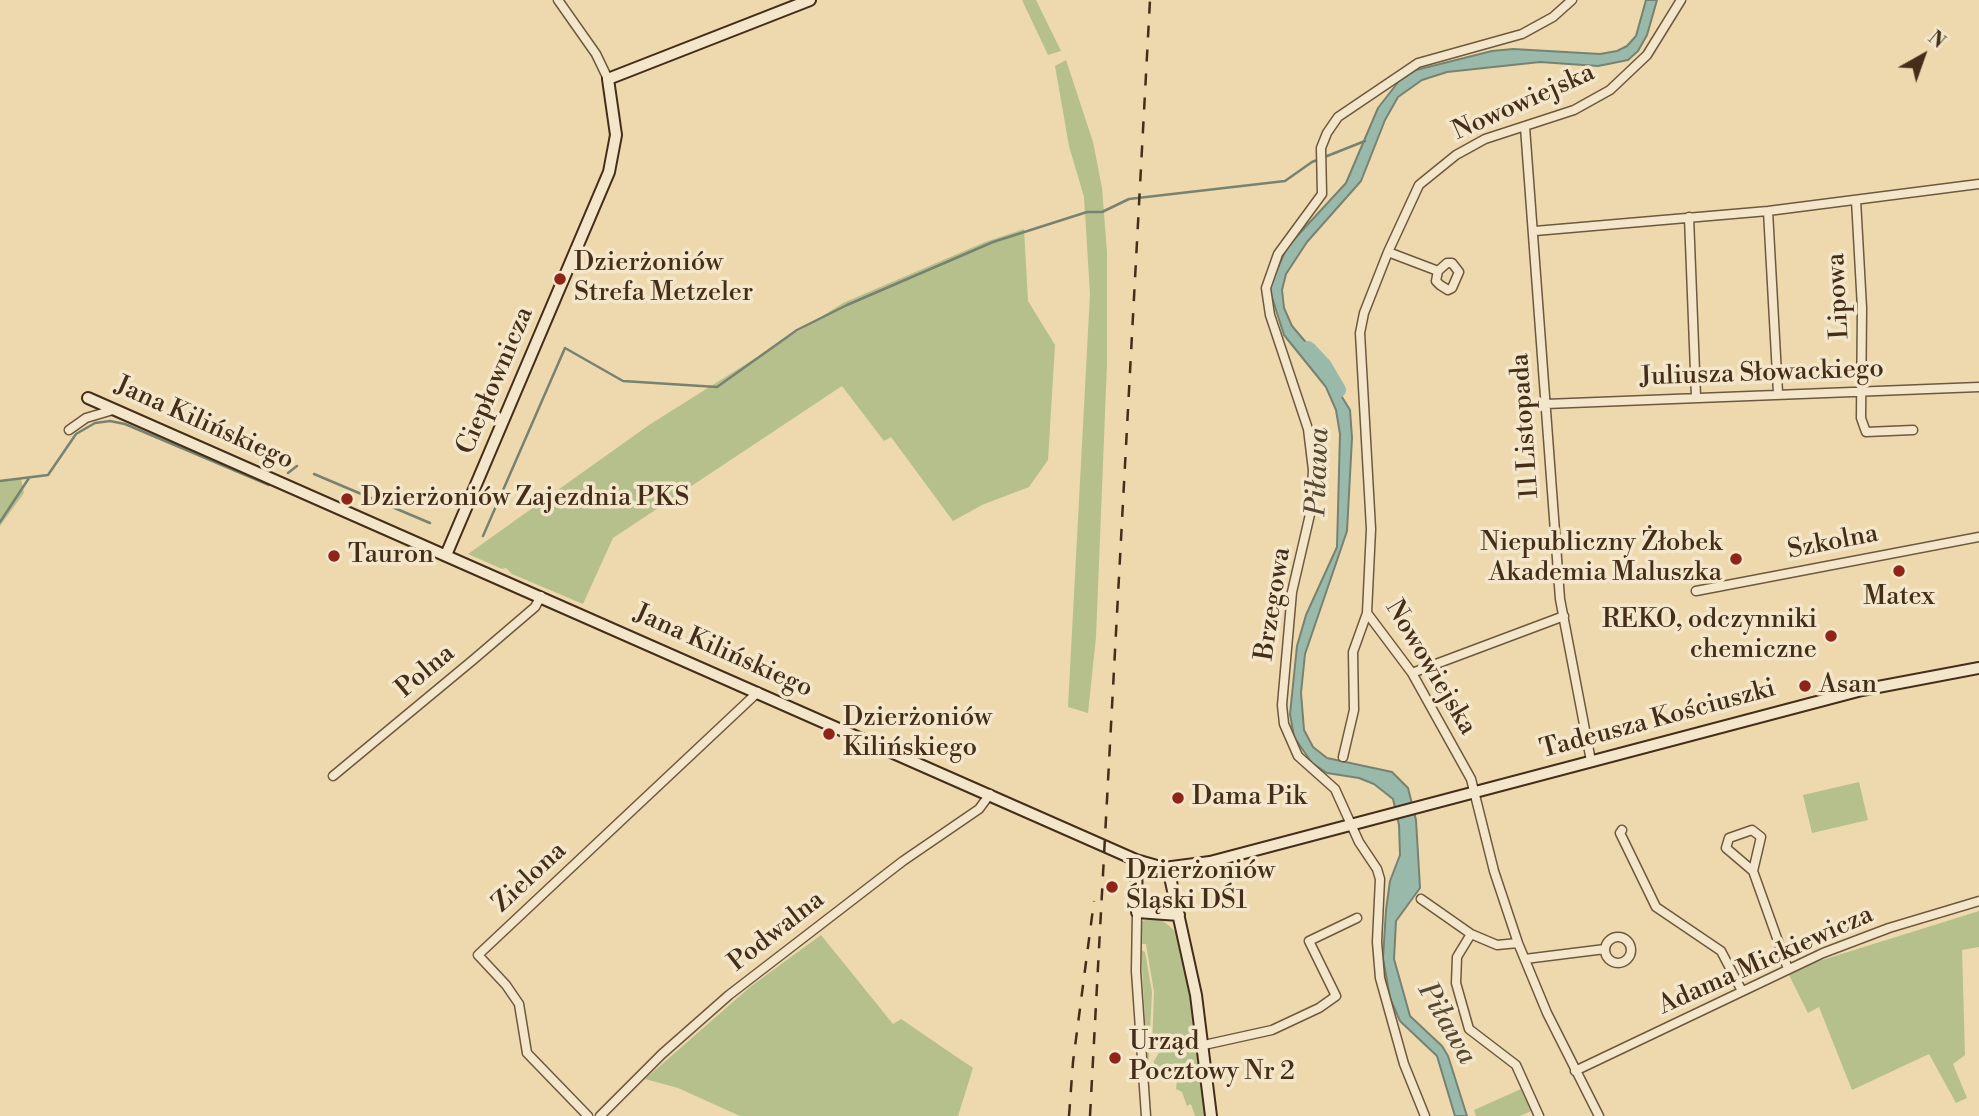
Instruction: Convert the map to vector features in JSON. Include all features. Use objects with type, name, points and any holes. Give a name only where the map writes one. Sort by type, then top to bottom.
[{"type":"street","points":[[558,0],[596,54],[608,79],[810,0]]},
{"type":"street","name":"Brzegowa","points":[[1425,1116],[1404,1064],[1381,978],[1377,942],[1380,879],[1335,789],[1306,764],[1290,744],[1282,705],[1292,592],[1311,510],[1314,470],[1308,429],[1270,315],[1266,288],[1278,254],[1322,194],[1321,160],[1326,133],[1338,117],[1409,68],[1427,60],[1533,29],[1572,0]]},
{"type":"street","name":"Nowowiejska","points":[[1600,1116],[1575,1071],[1518,943],[1494,871],[1476,793],[1464,766],[1412,674],[1367,613],[1371,529],[1359,342],[1364,313],[1414,193],[1435,170],[1485,139],[1574,110],[1618,83],[1647,55],[1681,0]]},
{"type":"street","name":"Ciepłownicza","points":[[446,555],[609,172],[615,146],[614,109],[608,79]]},
{"type":"street","name":"11 Listopada","points":[[1525,127],[1535,231],[1554,525],[1564,616],[1591,761]]},
{"type":"street","points":[[1535,231],[1768,211],[1979,184]]},
{"type":"street","name":"Lipowa","points":[[1856,201],[1864,390],[1861,418],[1866,432],[1913,430]]},
{"type":"street","points":[[1768,211],[1778,393]]},
{"type":"street","points":[[1689,217],[1696,397]]},
{"type":"street","points":[[1388,252],[1438,271]]},
{"type":"street","name":"Juliusza Słowackiego","points":[[1546,404],[1979,387]]},
{"type":"street","name":"Jana Kilińskiego","points":[[88,398],[1136,860],[1168,868],[1210,862],[1350,823]]},
{"type":"street","points":[[69,430],[94,414],[117,410]]},
{"type":"street","name":"Szkolna","points":[[1696,591],[1979,537]]},
{"type":"street","name":"Polna","points":[[333,776],[535,607],[541,596]]},
{"type":"street","points":[[1343,757],[1354,710],[1353,652],[1367,613]]},
{"type":"street","points":[[1412,674],[1564,616]]},
{"type":"street","name":"Tadeusza Kościuszki","points":[[1350,823],[1476,793],[1863,690],[1979,668]]},
{"type":"street","name":"Zielona","points":[[588,1116],[527,1053],[519,1004],[506,985],[478,955],[758,692]]},
{"type":"street","name":"Podwalna","points":[[600,1116],[662,1054],[729,995],[903,861],[979,809],[990,794]]},
{"type":"street","points":[[1622,830],[1620,833],[1656,907],[1721,951],[1742,992]]},
{"type":"street","points":[[1753,871],[1761,837],[1752,830],[1729,838],[1726,848],[1753,871],[1788,969]]},
{"type":"street","points":[[1136,860],[1136,971],[1146,1116]]},
{"type":"street","points":[[1168,868],[1204,1045],[1211,1116]]},
{"type":"street","points":[[1421,899],[1471,934],[1497,945],[1518,943]]},
{"type":"street","name":"Adama Mickiewicza","points":[[1575,1071],[1788,969],[1889,928],[1979,901]]},
{"type":"street","points":[[1137,912],[1179,915]]},
{"type":"street","points":[[1204,1045],[1272,1030],[1319,1008],[1336,996],[1309,941],[1357,918]]},
{"type":"street","points":[[1471,934],[1457,957],[1456,983],[1469,1029],[1516,1065],[1539,1116]]},
{"type":"street","points":[[1525,959],[1605,949]]},
{"type":"green space","points":[[1022,0],[1036,0],[1061,51],[1048,55]]},
{"type":"green space","points":[[1066,60],[1093,142],[1102,188],[1107,252],[1107,364],[1096,637],[1088,713],[1068,707],[1090,294],[1084,197],[1069,146],[1055,66]]},
{"type":"green space","points":[[1024,229],[1028,301],[1055,345],[1048,460],[1029,487],[982,505],[953,521],[891,437],[884,441],[842,386],[613,538],[583,604],[512,574],[506,568],[502,569],[468,554],[649,425],[843,303],[985,242]]},
{"type":"green space","points":[[21,478],[24,493],[0,526],[0,481]]},
{"type":"green space","points":[[1859,782],[1868,820],[1812,833],[1803,795]]},
{"type":"green space","points":[[1979,911],[1979,947],[1962,950],[1965,1055],[1953,1064],[1967,1098],[1956,1103],[1929,1054],[1852,1090],[1819,1007],[1808,1013],[1787,971]]},
{"type":"green space","points":[[1162,920],[1175,931],[1195,1018],[1207,1116],[1195,1116],[1191,1104],[1187,1106],[1182,1092],[1176,1089],[1178,1071],[1173,1068],[1170,1072],[1171,1068],[1167,1067],[1166,1072],[1163,1069],[1158,1075],[1154,1074],[1154,1061],[1162,1048],[1152,1046],[1154,992],[1146,944],[1141,944],[1140,922]]},
{"type":"green space","points":[[821,935],[893,1024],[901,1019],[973,1068],[958,1116],[740,1116],[678,1088],[645,1079],[750,987]]},
{"type":"green space","points":[[1141,950],[1145,952],[1152,992],[1148,1073]]},
{"type":"green space","points":[[1521,1089],[1531,1111],[1520,1116],[1476,1116],[1474,1110]]},
{"type":"shaded area","points":[[1646,0],[1657,0],[1647,35],[1638,51],[1628,60],[1598,66],[1540,62],[1447,72],[1422,80],[1398,97],[1385,120],[1361,181],[1307,242],[1286,274],[1282,290],[1284,308],[1292,326],[1315,353],[1350,410],[1352,438],[1347,531],[1305,654],[1301,693],[1304,730],[1313,747],[1327,758],[1392,772],[1408,788],[1416,820],[1420,888],[1396,921],[1394,959],[1410,1016],[1442,1046],[1448,1056],[1467,1116],[1455,1116],[1437,1056],[1400,1021],[1390,998],[1383,958],[1386,910],[1390,881],[1400,855],[1399,825],[1393,799],[1374,784],[1359,778],[1327,773],[1312,763],[1294,737],[1290,714],[1297,646],[1306,615],[1337,547],[1340,434],[1336,410],[1326,387],[1284,335],[1269,288],[1287,247],[1346,183],[1378,108],[1399,81],[1416,70],[1492,51],[1513,49],[1600,54],[1617,51],[1627,46],[1636,36]]},
{"type":"waterway","points":[[483,536],[565,348],[623,381],[717,387],[797,330],[847,305],[993,242],[1087,212],[1102,212],[1129,199],[1285,181],[1312,162],[1365,141]]},
{"type":"waterway","name":"Piława","points":[[1308,349],[1324,366],[1338,390]]},
{"type":"waterway","points":[[0,481],[48,475],[76,434],[95,423],[110,421],[125,424],[269,485]]},
{"type":"waterway","points":[[288,473],[297,466]]},
{"type":"waterway","points":[[314,474],[430,523]]},
{"type":"waterway","points":[[0,522],[29,478]]},
{"type":"railway","points":[[1090,1116],[1150,0]]},
{"type":"railway","points":[[1069,1116],[1073,1062],[1094,901]]},
{"type":"place","name":"Dzierżoniów Strefa Metzeler","points":[[560,279]]},
{"type":"place","name":"Dzierżoniów Zajezdnia PKS","points":[[347,499]]},
{"type":"place","name":"Tauron","points":[[334,556]]},
{"type":"place","name":"Niepubliczny Żłobek Akademia Maluszka","points":[[1736,559]]},
{"type":"place","name":"Matex","points":[[1899,571]]},
{"type":"place","name":"REKO, odczynniki chemiczne","points":[[1831,636]]},
{"type":"place","name":"Asan","points":[[1805,686]]},
{"type":"place","name":"Dzierżoniów Kilińskiego","points":[[829,734]]},
{"type":"place","name":"Dama Pik","points":[[1178,798]]},
{"type":"place","name":"Dzierżoniów Śląski DŚ1","points":[[1112,887]]},
{"type":"place","name":"Urząd Pocztowy Nr 2","points":[[1115,1058]]}]
